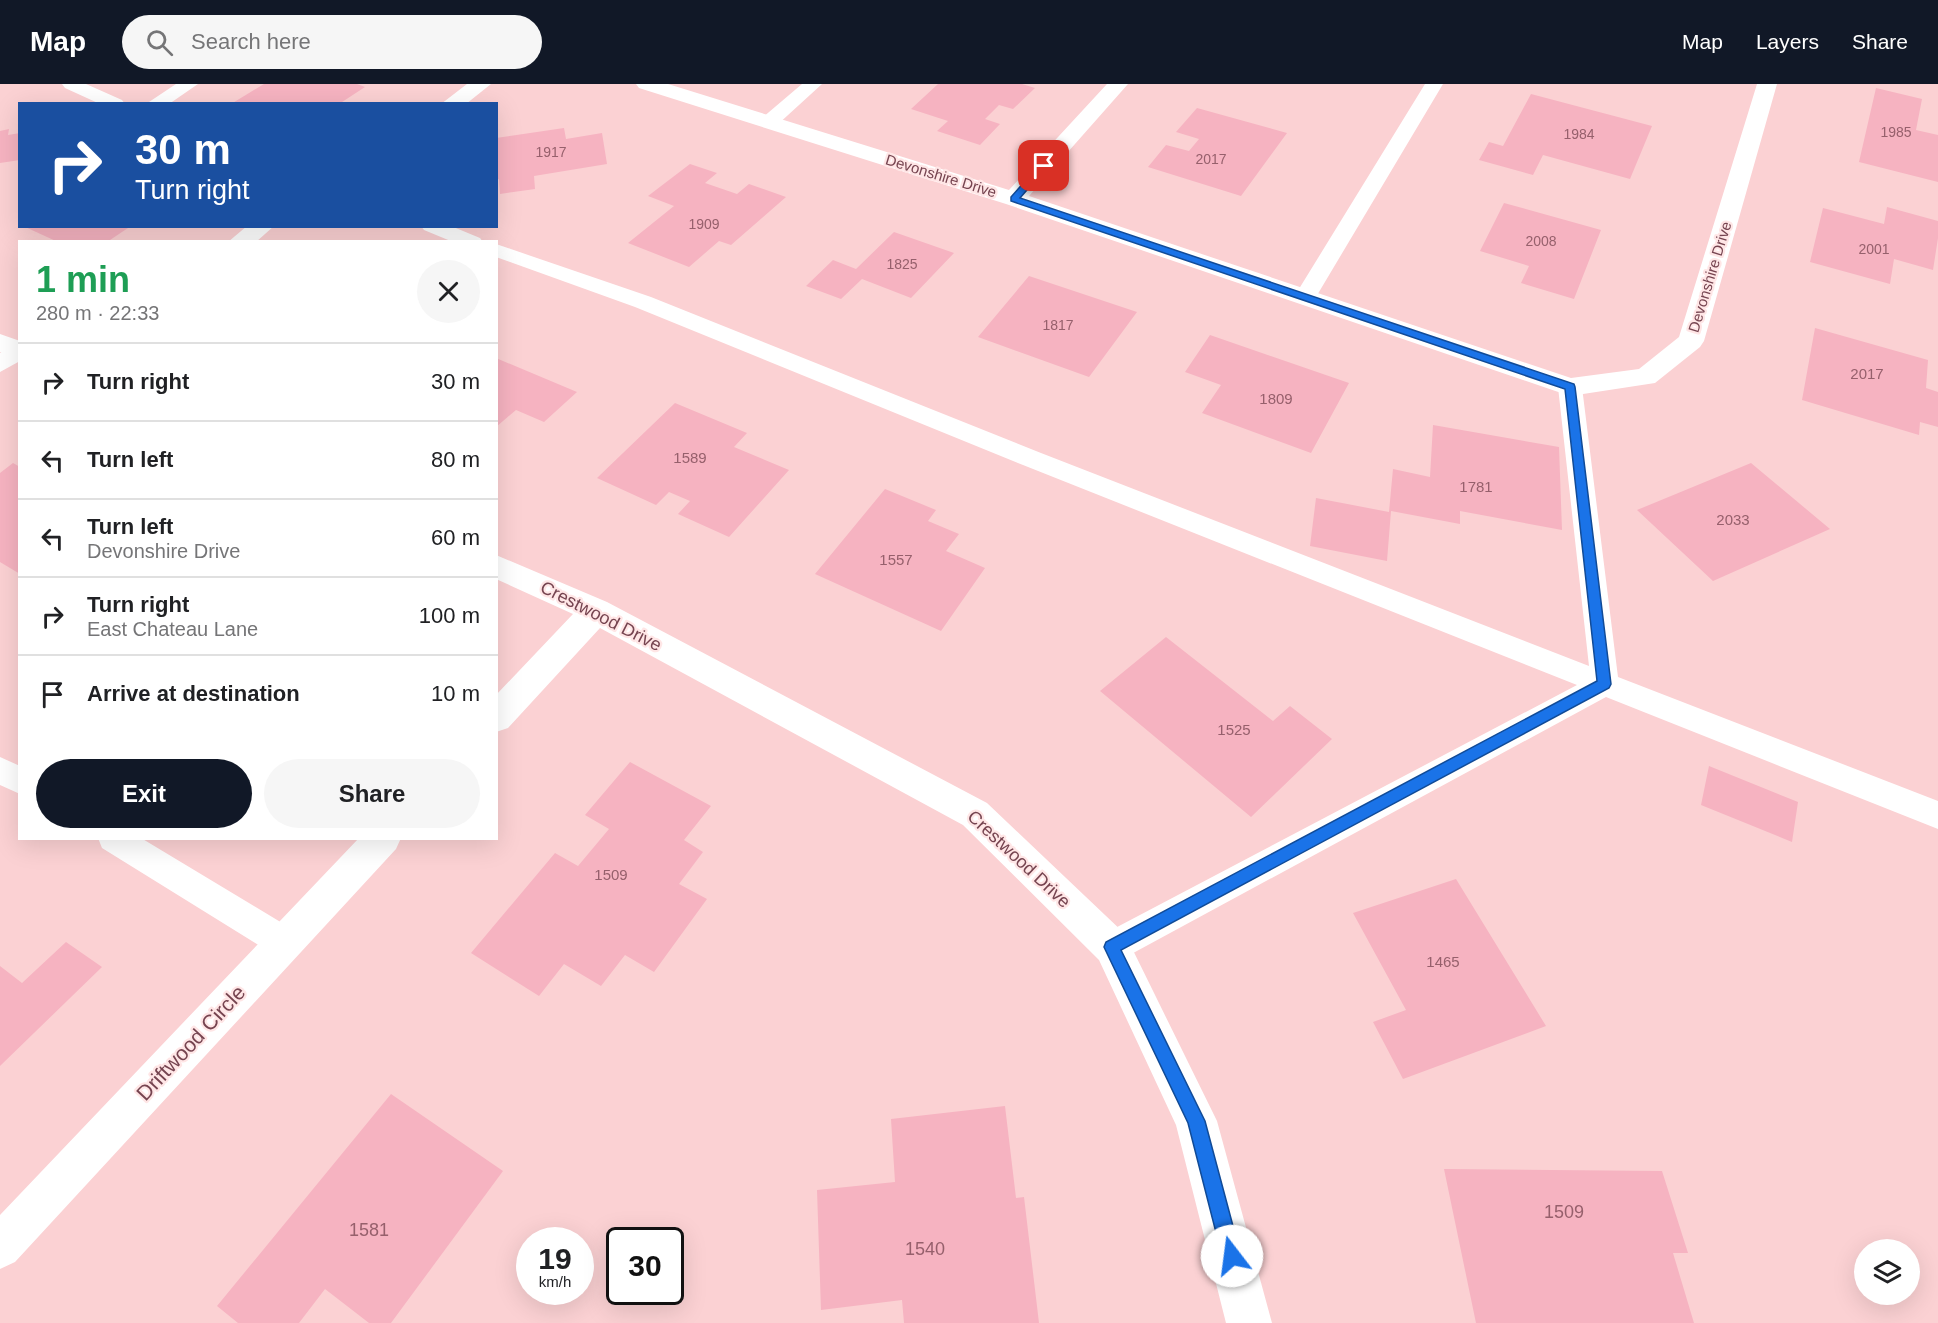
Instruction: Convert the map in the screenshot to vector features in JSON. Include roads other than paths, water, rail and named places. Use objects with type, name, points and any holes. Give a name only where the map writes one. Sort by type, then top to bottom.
[{"type":"street","points":[[454,102],[481,84]]},
{"type":"street","name":"Devonshire Drive","points":[[646,84],[1014,199],[1570,387],[1646,377],[1690,341],[1767,84]]},
{"type":"street","points":[[1014,199],[1118,84]]},
{"type":"street","points":[[243,240],[260,228]]},
{"type":"street","points":[[0,342],[18,351]]},
{"type":"street","name":"Crestwood Drive","points":[[498,567],[596,611],[975,814],[1112,947],[1196,1121],[1249,1323]]},
{"type":"street","points":[[498,716],[596,611]]},
{"type":"street","name":"Driftwood Circle","points":[[0,1247],[381,840]]},
{"type":"lane","points":[[71,84],[112,102]]},
{"type":"lane","points":[[158,102],[189,84]]},
{"type":"lane","points":[[769,123],[813,84]]},
{"type":"lane","points":[[1305,297],[1434,84]]},
{"type":"lane","points":[[436,228],[468,240]]},
{"type":"lane","points":[[498,251],[643,302],[1032,459],[1938,815]]},
{"type":"lane","points":[[0,364],[18,352]]},
{"type":"lane","points":[[1570,387],[1605,684]]},
{"type":"lane","points":[[1112,947],[1605,684]]},
{"type":"lane","points":[[0,770],[18,780]]},
{"type":"lane","points":[[116,840],[285,943]]}]
